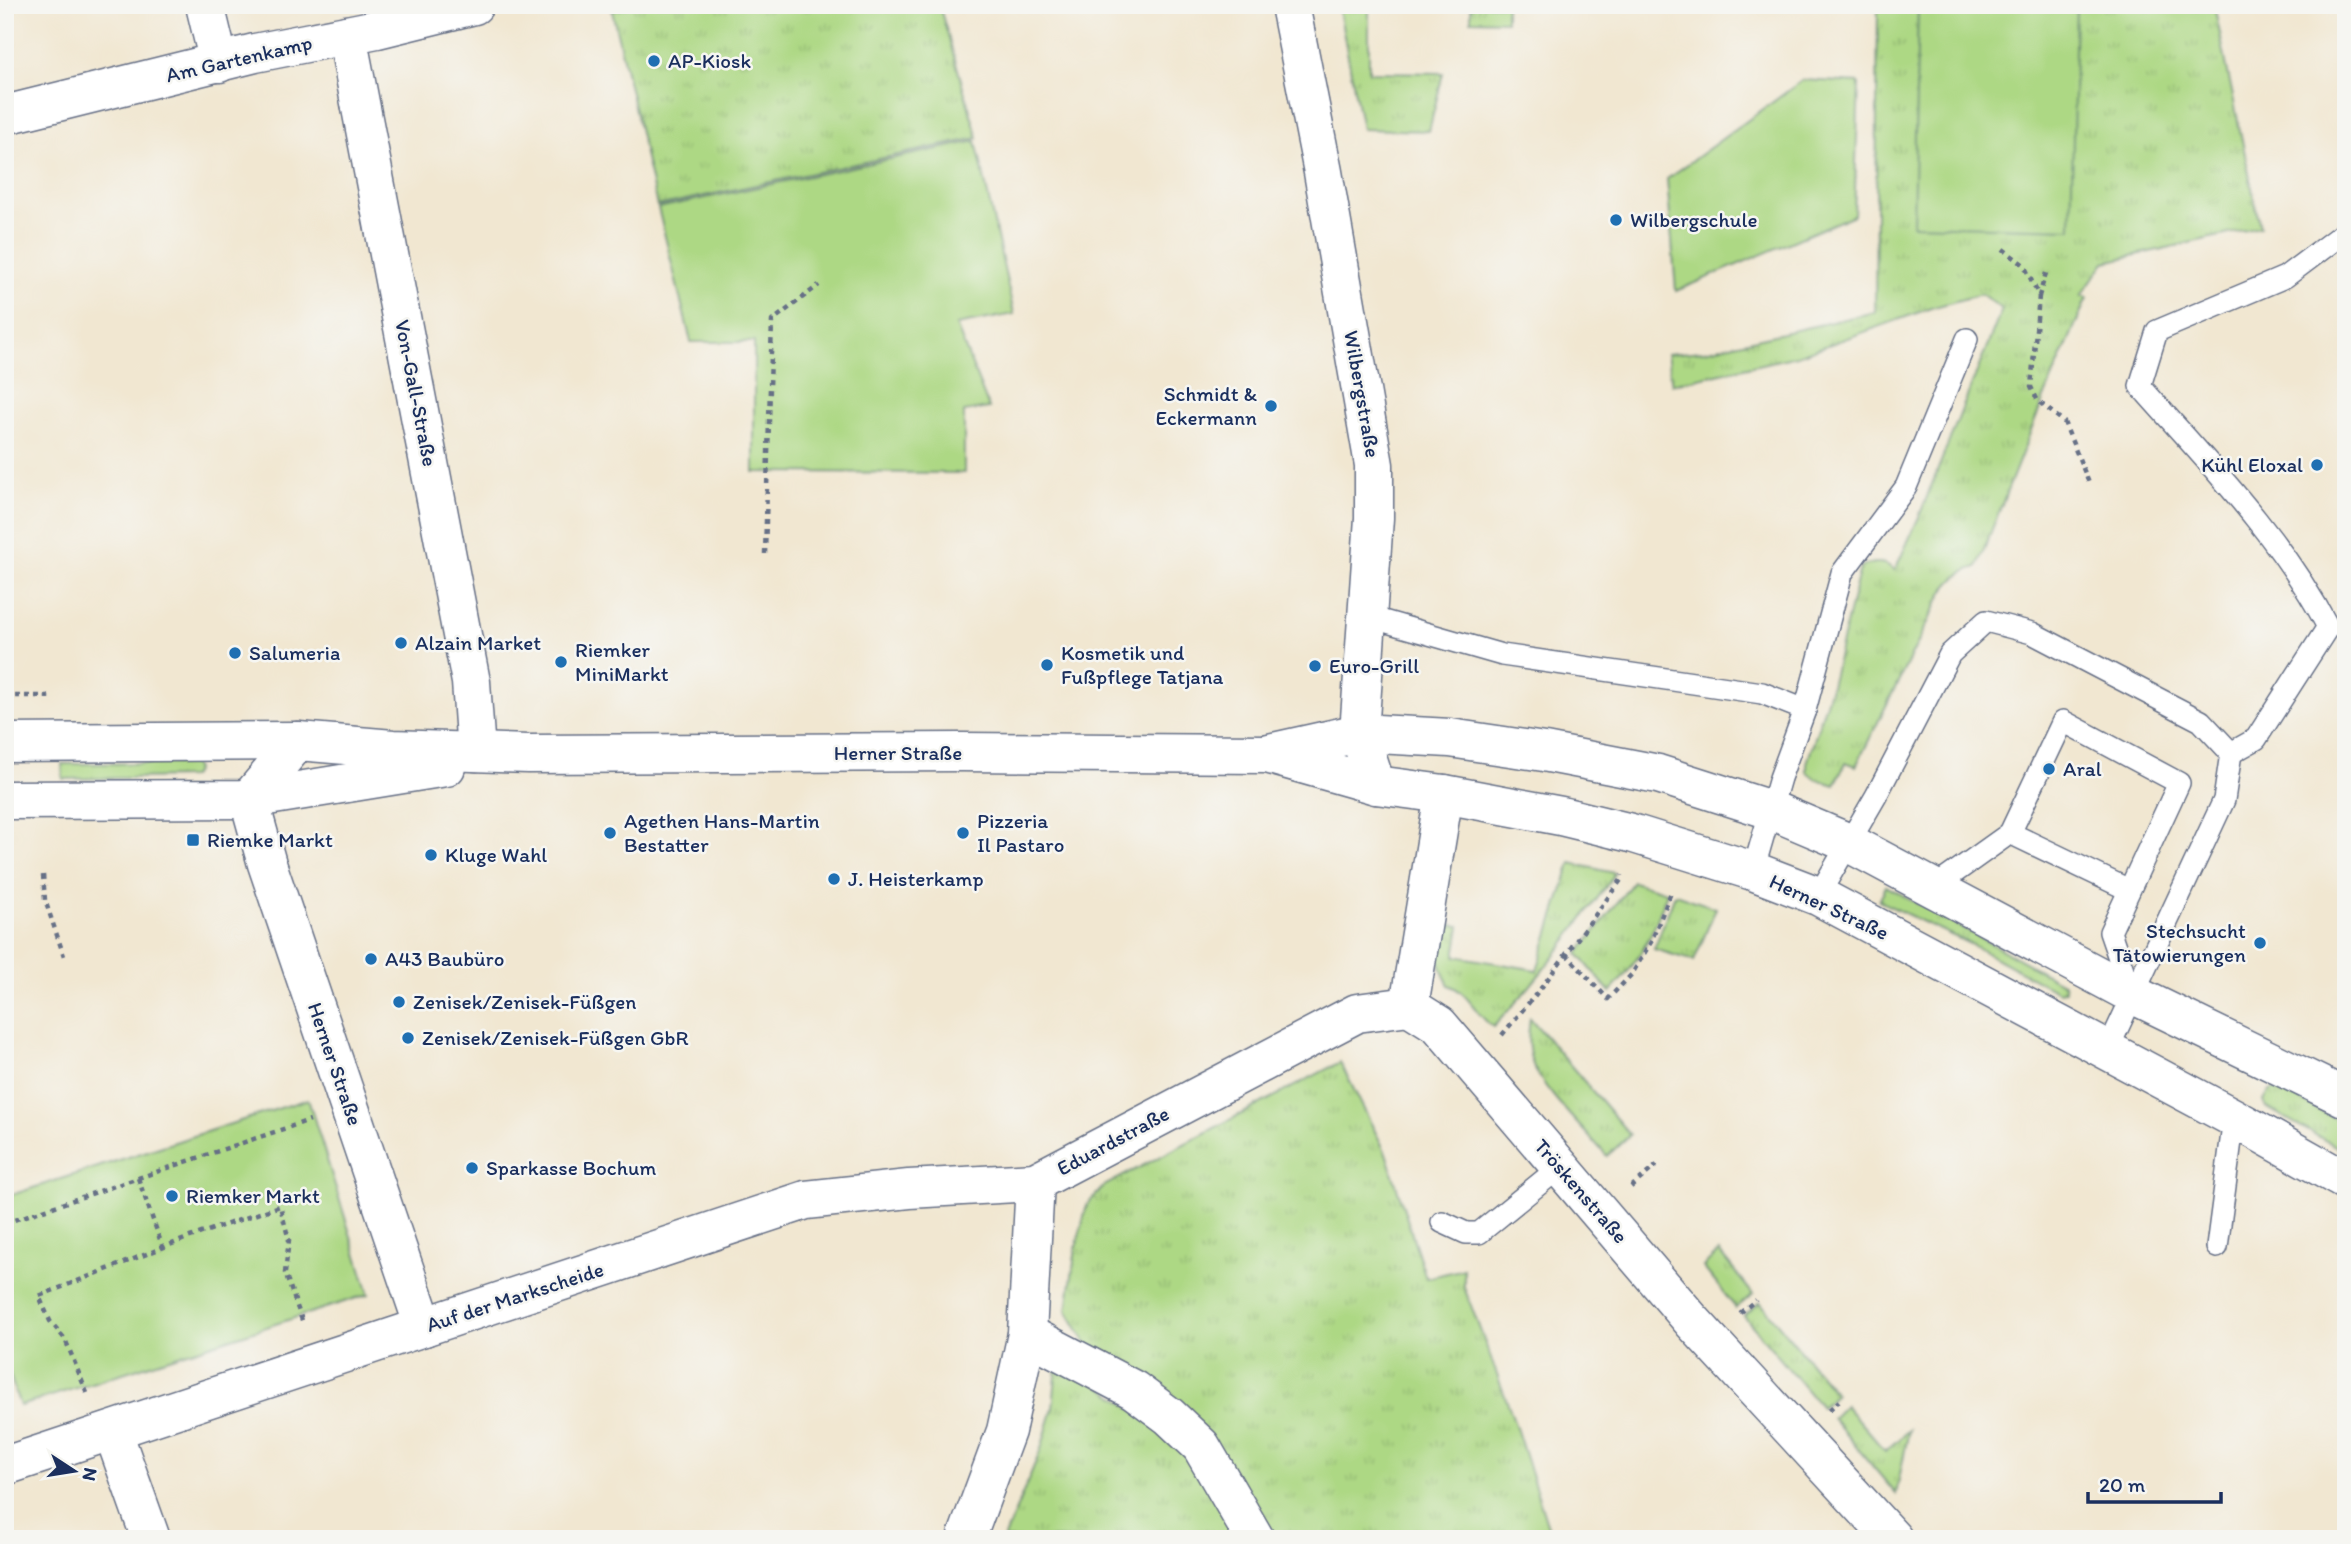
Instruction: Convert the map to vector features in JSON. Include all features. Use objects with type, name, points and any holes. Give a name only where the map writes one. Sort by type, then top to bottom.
[{"type":"street","points":[[205,5],[219,63]]},
{"type":"street","name":"Am Gartenkamp","points":[[5,115],[474,5]]},
{"type":"street","name":"Wilbergstraße","points":[[1290,5],[1323,172],[1374,465],[1374,518],[1359,733],[1376,785]]},
{"type":"street","name":"Von-Gall-Straße","points":[[347,35],[471,682],[476,752]]},
{"type":"street","name":"Herner Straße","points":[[5,743],[298,741],[393,749],[528,754],[1267,754],[1359,733],[1450,738],[1658,774],[1771,810],[1849,842],[2132,995],[2346,1098]]},
{"type":"street","points":[[249,799],[298,741]]},
{"type":"street","name":"Herner Straße","points":[[5,800],[249,799],[528,754]]},
{"type":"street","name":"Herner Straße","points":[[1267,754],[1376,785],[1444,794],[1561,816],[1631,833],[1754,871],[1818,897],[2234,1118],[2346,1181]]},
{"type":"street","points":[[1409,1006],[1444,794]]},
{"type":"street","name":"Herner Straße","points":[[249,799],[267,864],[424,1327]]},
{"type":"street","name":"Tröskenstraße","points":[[1409,1006],[1439,1026],[1692,1321],[1893,1539]]},
{"type":"street","name":"Eduardstraße","points":[[966,1539],[1006,1431],[1027,1335],[1035,1181],[1357,1013],[1409,1006]]},
{"type":"street","name":"Auf der Markscheide","points":[[5,1465],[113,1432],[806,1200],[909,1189],[1035,1181]]},
{"type":"street","points":[[1027,1335],[1135,1390],[1169,1416],[1201,1446],[1255,1539]]},
{"type":"street","points":[[113,1432],[151,1539]]},
{"type":"lane","points":[[2231,753],[2256,739],[2337,625],[2311,595],[2255,516],[2140,386],[2157,331],[2285,276],[2346,231]]},
{"type":"lane","points":[[1754,871],[1780,778],[1805,710],[1842,573],[1906,487],[1967,340]]},
{"type":"lane","points":[[1366,616],[1502,655],[1762,693],[1805,710]]},
{"type":"lane","points":[[1818,897],[1950,654],[1986,621],[2032,633],[2201,721],[2231,753]]},
{"type":"lane","points":[[1933,888],[2010,833],[2063,720],[2179,783],[2110,932],[2132,995]]},
{"type":"lane","points":[[2107,1051],[2224,800],[2231,753]]},
{"type":"lane","points":[[2010,833],[2129,890]]},
{"type":"lane","points":[[2217,1247],[2234,1118]]},
{"type":"lane","points":[[1441,1222],[1466,1233],[1479,1233],[1560,1167]]},
{"type":"path","points":[[2003,249],[2024,265],[2039,296]]},
{"type":"path","points":[[2046,273],[2039,296],[2032,387],[2038,401],[2064,422],[2089,483]]},
{"type":"path","points":[[765,554],[772,321],[819,285]]},
{"type":"path","points":[[1476,1068],[1621,880],[1631,833]]},
{"type":"path","points":[[1566,954],[1608,999],[1632,974],[1651,942],[1671,893],[1681,848]]},
{"type":"path","points":[[43,875],[45,900],[64,956]]},
{"type":"path","points":[[5,1223],[321,1117]]},
{"type":"path","points":[[1625,1192],[1657,1165]]},
{"type":"path","points":[[138,1178],[163,1248]]},
{"type":"path","points":[[88,1397],[65,1339],[50,1321],[39,1296],[280,1206],[289,1240],[285,1273],[304,1326]]},
{"type":"path","points":[[1734,1318],[1756,1300]]},
{"type":"green space","points":[[637,5],[939,5],[978,138],[657,206],[612,11]]},
{"type":"green space","points":[[1338,5],[1369,5],[1369,72],[1443,73],[1429,131],[1362,129]]},
{"type":"green space","points":[[1406,5],[1506,5],[1506,21],[1471,20],[1471,6]]},
{"type":"green space","points":[[1878,5],[2214,5],[2260,227],[2105,262],[2081,296],[2087,298],[1977,567],[1958,576],[1943,592],[1856,766],[1846,762],[1835,785],[1816,779],[1807,772],[1807,763],[1830,690],[1860,568],[1879,563],[1895,570],[2002,309],[1981,294],[1931,308],[1797,356],[1672,384],[1667,354],[1704,351],[1875,312]]},
{"type":"green space","points":[[1918,5],[2076,5],[2071,229],[1913,225]]},
{"type":"green space","points":[[1803,80],[1859,83],[1854,215],[1676,291],[1667,179]]},
{"type":"green space","points":[[976,141],[1014,314],[956,325],[989,408],[964,412],[964,473],[754,472],[754,342],[691,342],[658,208]]},
{"type":"green space","points":[[192,763],[196,769],[192,777],[63,779],[62,764]]},
{"type":"green space","points":[[1571,863],[1614,873],[1613,877],[1541,973],[1493,1027],[1462,993],[1449,985],[1444,976],[1438,955],[1441,923],[1460,926],[1455,956],[1537,970]]},
{"type":"green space","points":[[1633,882],[1667,892],[1645,946],[1610,992],[1578,954]]},
{"type":"green space","points":[[1886,886],[2064,984],[2065,991],[2058,992],[1970,944],[1879,901]]},
{"type":"green space","points":[[1675,894],[1716,908],[1694,961],[1654,949]]},
{"type":"green space","points":[[1530,1018],[1630,1135],[1607,1156],[1536,1072],[1529,1045]]},
{"type":"green space","points":[[1340,1062],[1386,1153],[1426,1278],[1464,1269],[1464,1287],[1511,1412],[1552,1539],[1270,1539],[1088,1347],[1067,1310],[1076,1248],[1087,1205],[1104,1186]]},
{"type":"green space","points":[[2277,1088],[2346,1124],[2346,1152],[2266,1107],[2264,1101],[2270,1091]]},
{"type":"green space","points":[[308,1099],[369,1294],[20,1406],[5,1360],[5,1197]]},
{"type":"green space","points":[[1719,1252],[1753,1294],[1736,1308],[1703,1267]]},
{"type":"green space","points":[[1760,1302],[1836,1394],[1821,1407],[1744,1316]]},
{"type":"green space","points":[[1057,1364],[1105,1389],[1181,1445],[1244,1539],[1004,1539],[1041,1449],[1053,1408]]},
{"type":"green space","points":[[1845,1405],[1885,1451],[1909,1430],[1896,1494],[1832,1418]]},
{"type":"place","name":"AP-Kiosk","points":[[654,61]]},
{"type":"place","name":"Wilbergschule","points":[[1616,220]]},
{"type":"place","name":"Schmidt & Eckermann","points":[[1271,406]]},
{"type":"place","name":"Kühl Eloxal","points":[[2317,465]]},
{"type":"place","name":"Alzain Market","points":[[401,643]]},
{"type":"place","name":"Salumeria","points":[[235,653]]},
{"type":"place","name":"Riemker MiniMarkt","points":[[561,662]]},
{"type":"place","name":"Kosmetik und Fußpflege Tatjana","points":[[1047,665]]},
{"type":"place","name":"Euro-Grill","points":[[1315,666]]},
{"type":"place","name":"Aral","points":[[2049,769]]},
{"type":"place","name":"Agethen Hans-Martin Bestatter","points":[[610,833]]},
{"type":"place","name":"Pizzeria Il Pastaro","points":[[963,833]]},
{"type":"place","name":"Riemke Markt","points":[[193,840]]},
{"type":"place","name":"Kluge Wahl","points":[[431,855]]},
{"type":"place","name":"J. Heisterkamp","points":[[834,879]]},
{"type":"place","name":"Stechsucht Tätowierungen","points":[[2260,943]]},
{"type":"place","name":"A43 Baubüro","points":[[371,959]]},
{"type":"place","name":"Zenisek/Zenisek-Füßgen","points":[[399,1002]]},
{"type":"place","name":"Zenisek/Zenisek-Füßgen GbR","points":[[408,1038]]},
{"type":"place","name":"Sparkasse Bochum","points":[[472,1168]]},
{"type":"place","name":"Riemker Markt","points":[[172,1196]]}]
